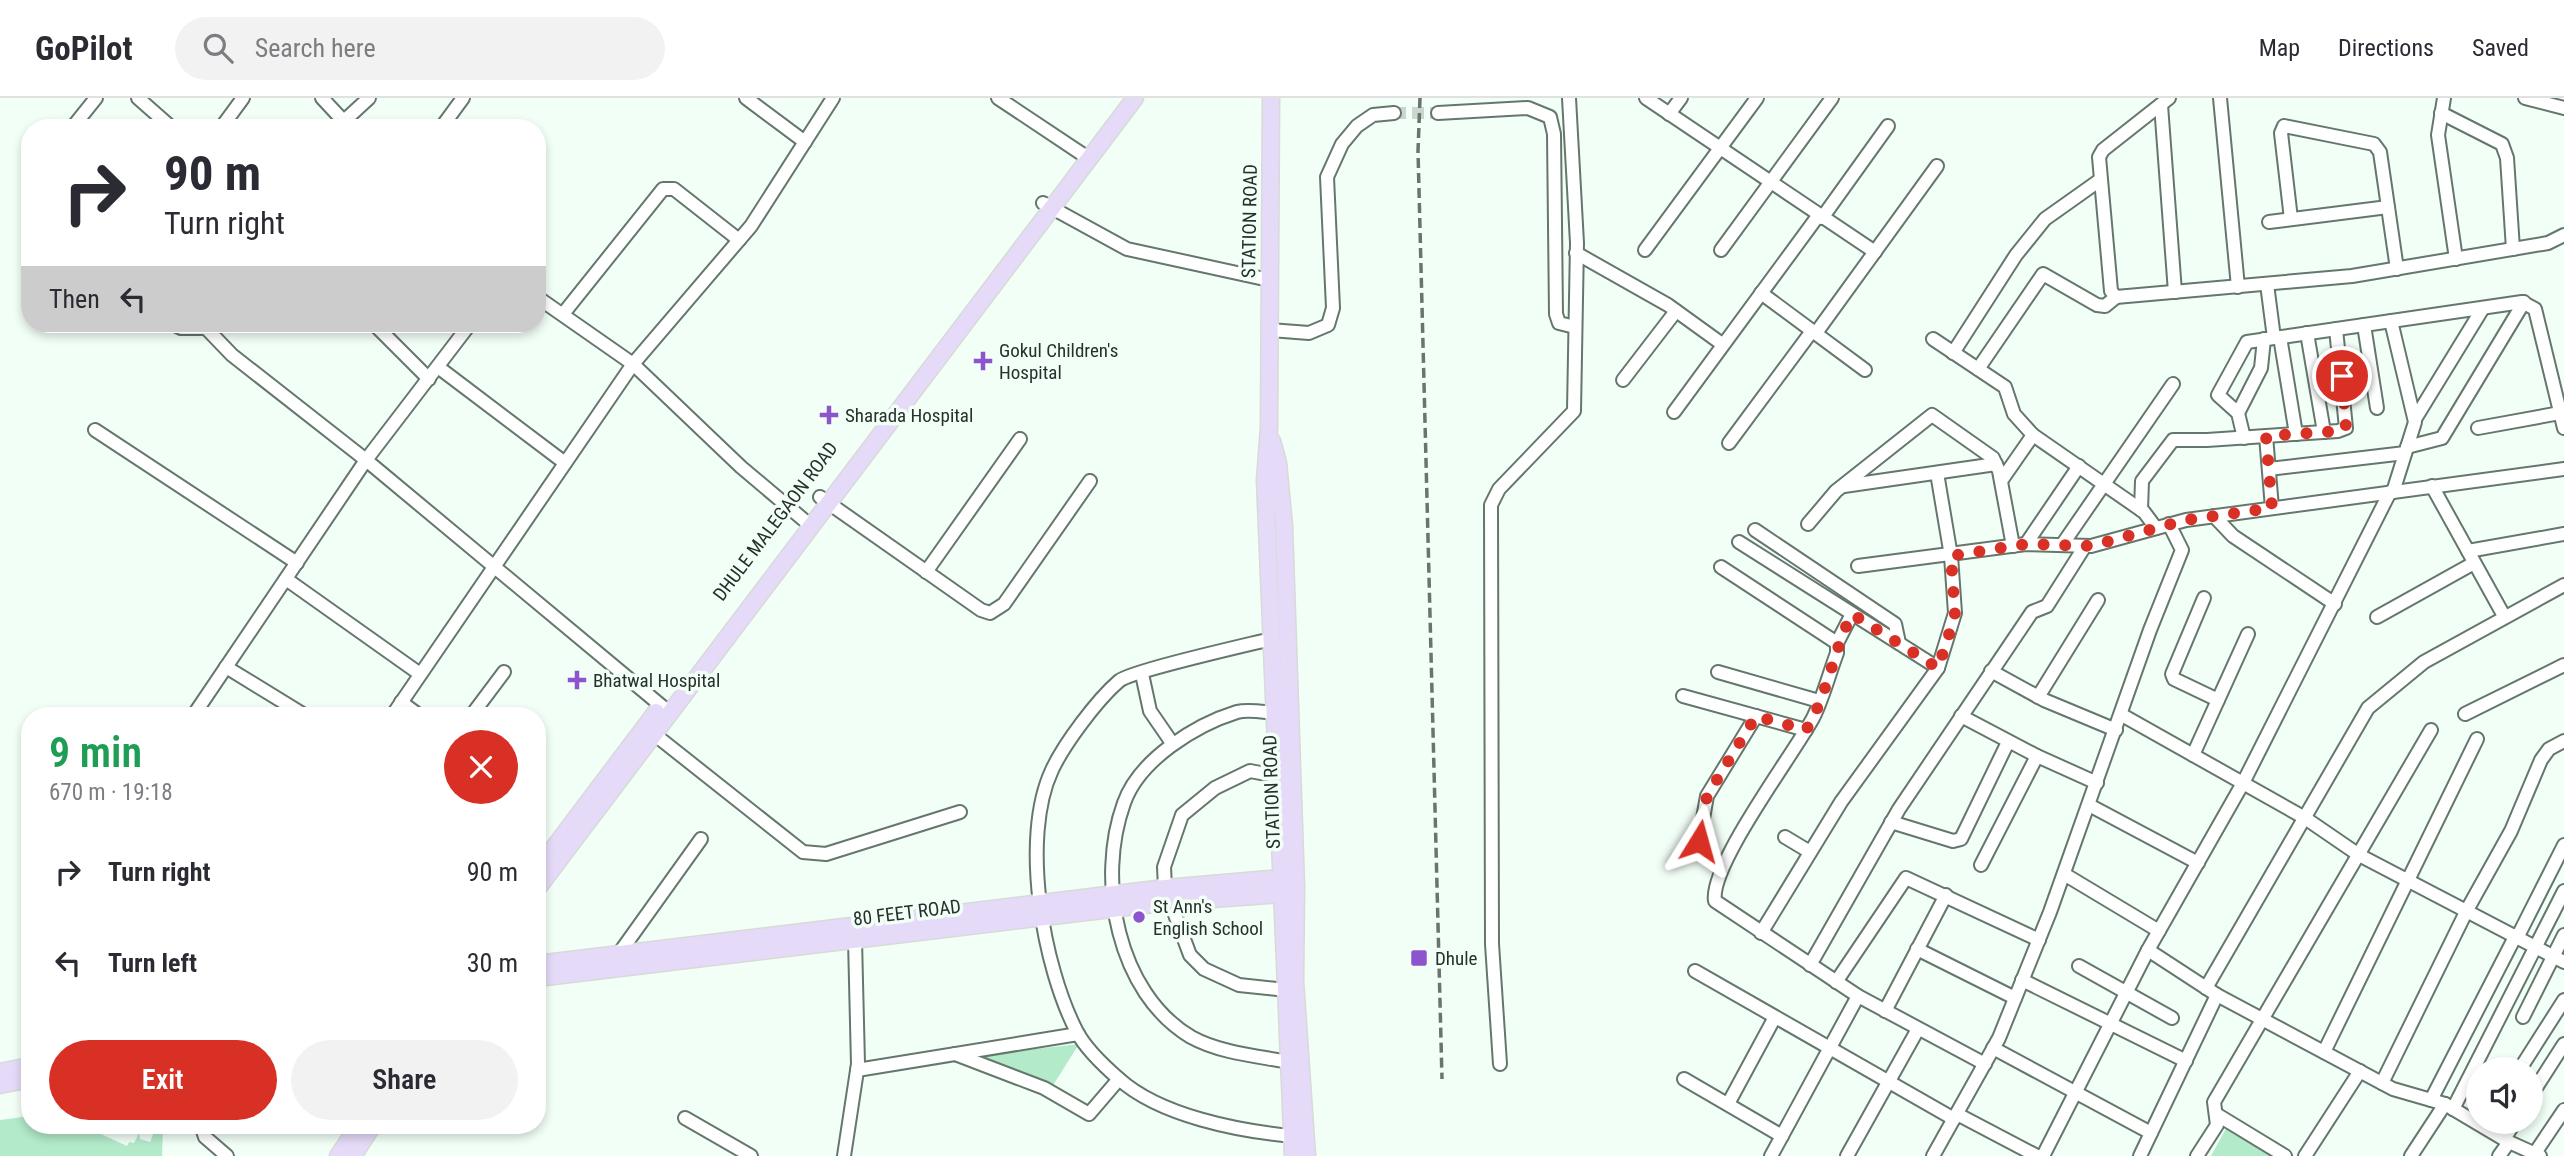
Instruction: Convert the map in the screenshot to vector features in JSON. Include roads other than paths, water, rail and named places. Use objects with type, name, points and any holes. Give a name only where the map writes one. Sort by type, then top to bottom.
[{"type":"main road","name":"DHULE MALEGAON ROAD","points":[[546,859],[666,709],[1085,156],[1122,98]]},
{"type":"main road","points":[[1085,156],[1135,98]]},
{"type":"main road","name":"STATION ROAD","points":[[1271,98],[1269,428],[1265,474],[1293,1156]]},
{"type":"main road","name":"STATION ROAD","points":[[1269,428],[1278,463],[1284,526],[1296,887],[1295,981],[1307,1156]]},
{"type":"main road","points":[[546,877],[654,734],[666,709]]},
{"type":"main road","name":"80 FEET ROAD","points":[[546,963],[1041,911],[1168,895],[1282,886]]},
{"type":"main road","name":"80 FEET ROAD","points":[[546,977],[855,940],[1041,911]]},
{"type":"main road","points":[[0,1072],[21,1068]]},
{"type":"main road","points":[[0,1085],[21,1081]]},
{"type":"main road","points":[[338,1156],[353,1134]]},
{"type":"main road","points":[[353,1156],[367,1134]]},
{"type":"street","points":[[79,119],[96,98]]},
{"type":"street","points":[[138,98],[162,119]]},
{"type":"street","points":[[228,119],[243,98]]},
{"type":"street","points":[[322,98],[341,119]]},
{"type":"street","points":[[352,119],[369,98]]},
{"type":"street","points":[[448,119],[463,98]]},
{"type":"street","points":[[746,98],[805,142]]},
{"type":"street","points":[[398,707],[633,364],[739,240],[833,98]]},
{"type":"street","points":[[998,98],[1085,156]]},
{"type":"street","points":[[1500,1064],[1492,944],[1491,505],[1499,489],[1574,411],[1576,253],[1569,98]]},
{"type":"street","points":[[1646,98],[1875,252]]},
{"type":"street","points":[[1669,114],[1681,98]]},
{"type":"street","points":[[1645,250],[1757,98]]},
{"type":"street","points":[[1721,250],[1832,98]]},
{"type":"street","points":[[2220,98],[2238,287]]},
{"type":"street","points":[[2444,98],[2438,135],[2456,259]]},
{"type":"street","points":[[2525,98],[2564,108]]},
{"type":"street","points":[[2165,101],[2175,292]]},
{"type":"street","points":[[2116,297],[2111,291],[2100,180],[2101,153],[2165,101]]},
{"type":"street","points":[[1438,113],[1528,108],[1550,117],[1554,134],[1556,314],[1559,323],[1575,327]]},
{"type":"street","points":[[1269,330],[1310,333],[1328,325],[1333,308],[1327,177],[1342,144],[1357,126],[1373,115],[1394,113]]},
{"type":"street","points":[[2441,113],[2502,144],[2507,158],[2513,249]]},
{"type":"street","points":[[1674,412],[1722,344],[1888,125]]},
{"type":"street","points":[[2291,219],[2281,133],[2286,125],[2370,142],[2378,147],[2397,269]]},
{"type":"street","points":[[1730,443],[1937,166]]},
{"type":"street","points":[[1953,353],[2016,255],[2038,228],[2051,213],[2100,180]]},
{"type":"street","points":[[562,314],[663,189],[674,189],[739,240]]},
{"type":"street","points":[[1046,206],[1127,249],[1269,280]]},
{"type":"street","points":[[2269,222],[2388,207]]},
{"type":"street","points":[[1978,369],[2043,274],[2097,305],[2105,306],[2116,297],[2238,287],[2397,269],[2548,243],[2564,235]]},
{"type":"street","points":[[1576,253],[1676,311],[1722,344]]},
{"type":"street","points":[[2267,284],[2273,338],[2296,434]]},
{"type":"street","points":[[1761,293],[1865,370]]},
{"type":"street","points":[[2269,469],[2406,450],[2442,438],[2524,302]]},
{"type":"street","points":[[2244,438],[2238,413],[2220,399],[2218,393],[2243,346],[2273,338],[2524,302],[2535,309],[2562,418],[2478,428]]},
{"type":"street","points":[[546,303],[633,364],[741,467],[807,522]]},
{"type":"street","points":[[2043,1156],[2126,991],[2243,783],[2335,604],[2391,492],[2415,419],[2483,307]]},
{"type":"street","points":[[1623,380],[1676,311]]},
{"type":"street","points":[[2391,321],[2415,419]]},
{"type":"street","points":[[2364,325],[2377,408]]},
{"type":"street","points":[[2141,510],[2142,481],[2174,440],[2244,438],[2342,430],[2348,423],[2336,329]]},
{"type":"street","points":[[214,333],[232,355],[366,460],[666,709]]},
{"type":"street","points":[[383,333],[429,379]]},
{"type":"street","points":[[199,707],[366,460],[463,333]]},
{"type":"street","points":[[2307,333],[2324,432]]},
{"type":"street","points":[[2238,413],[2273,338]]},
{"type":"street","points":[[1933,340],[2006,387],[2014,414],[2033,435],[2163,526],[2182,551],[2150,630],[2122,715],[2039,940],[1993,1048],[1933,1156]]},
{"type":"street","points":[[438,367],[565,463]]},
{"type":"street","points":[[2062,545],[2173,384]]},
{"type":"street","points":[[1808,524],[1842,486],[1929,416],[1936,416],[1978,446],[1996,464],[2020,545]]},
{"type":"street","points":[[95,430],[297,563]]},
{"type":"street","points":[[2001,481],[2033,435]]},
{"type":"street","points":[[2266,436],[2272,508]]},
{"type":"street","points":[[926,572],[1020,439]]},
{"type":"street","points":[[1842,486],[1996,464]]},
{"type":"street","points":[[2020,545],[2079,466]]},
{"type":"street","points":[[1858,566],[2020,545],[2085,546],[2214,516],[2564,469]]},
{"type":"street","points":[[1761,933],[1848,792],[1938,668],[1955,616],[1951,556],[1937,473]]},
{"type":"street","points":[[824,500],[981,610],[998,611],[1090,481]]},
{"type":"street","points":[[2432,486],[2504,616]]},
{"type":"street","points":[[2214,516],[2234,536],[2335,604]]},
{"type":"street","points":[[1755,530],[1895,624],[1899,643]]},
{"type":"street","points":[[2468,551],[2564,534]]},
{"type":"street","points":[[1739,542],[1938,668]]},
{"type":"street","points":[[1810,965],[1891,822],[2032,612],[2047,606],[2085,546]]},
{"type":"street","points":[[2377,617],[2474,563]]},
{"type":"street","points":[[1721,567],[1837,643]]},
{"type":"street","points":[[286,579],[420,674]]},
{"type":"street","points":[[2140,1156],[2186,1060],[2212,992],[2305,818],[2368,708],[2424,662],[2564,585]]},
{"type":"street","points":[[2204,598],[2172,674],[2174,679],[2218,700]]},
{"type":"street","points":[[2038,697],[2098,600]]},
{"type":"street","points":[[1852,614],[1837,643],[1819,701],[1806,730],[1726,861],[1715,890],[1718,905],[1858,996],[1984,1064]]},
{"type":"street","points":[[2193,755],[2248,634]]},
{"type":"street","points":[[1271,639],[1121,679],[1101,701],[1052,770],[1038,829],[1041,911],[1058,987],[1078,1034],[1119,1079],[1149,1097],[1210,1123],[1244,1132],[1292,1136]]},
{"type":"street","points":[[2465,714],[2564,665]]},
{"type":"street","points":[[226,667],[291,707]]},
{"type":"street","points":[[1991,671],[2038,697],[2116,730]]},
{"type":"street","points":[[478,707],[504,672]]},
{"type":"street","points":[[1718,672],[1819,701]]},
{"type":"street","points":[[1142,674],[1150,711],[1172,743]]},
{"type":"street","points":[[1683,696],[1806,730]]},
{"type":"street","points":[[401,702],[408,707]]},
{"type":"street","points":[[1274,713],[1239,712],[1172,743],[1138,778],[1124,801],[1112,862],[1114,902],[1124,949],[1140,983],[1156,1007],[1192,1037],[1220,1049],[1289,1062]]},
{"type":"street","points":[[2122,715],[2305,818],[2359,855],[2559,959]]},
{"type":"street","points":[[1699,841],[1707,796],[1756,716]]},
{"type":"street","points":[[1961,716],[2037,757],[2097,783]]},
{"type":"street","points":[[2197,1156],[2217,1125],[2214,1102],[2431,730]]},
{"type":"street","points":[[654,734],[803,852],[826,854],[960,812]]},
{"type":"street","points":[[2324,1052],[2477,739]]},
{"type":"street","points":[[2382,1083],[2467,910],[2511,831],[2543,757],[2564,741]]},
{"type":"street","points":[[1891,822],[1953,841],[1961,839],[2008,742]]},
{"type":"street","points":[[1981,865],[2037,757]]},
{"type":"street","points":[[1277,776],[1250,771],[1215,788],[1182,815],[1164,867],[1168,895],[1190,955],[1204,969],[1239,985],[1286,990]]},
{"type":"street","points":[[2089,805],[2198,863]]},
{"type":"street","points":[[1785,837],[1810,852]]},
{"type":"street","points":[[618,955],[701,839]]},
{"type":"street","points":[[2431,1100],[2564,845]]},
{"type":"street","points":[[2064,874],[2160,931]]},
{"type":"street","points":[[1836,982],[1903,880],[1909,878],[2039,940]]},
{"type":"street","points":[[2411,1156],[2449,1106],[2564,891]]},
{"type":"street","points":[[1885,1011],[1946,895]]},
{"type":"street","points":[[2523,1017],[2559,959],[2564,935]]},
{"type":"street","points":[[844,1156],[857,1070],[855,940]]},
{"type":"street","points":[[1917,949],[2015,998]]},
{"type":"street","points":[[2148,950],[2212,992],[2382,1083],[2466,1114]]},
{"type":"street","points":[[2079,966],[2172,1018]]},
{"type":"street","points":[[1695,971],[2012,1151],[2037,1156]]},
{"type":"street","points":[[2022,980],[2186,1060]]},
{"type":"street","points":[[1771,1156],[1858,996]]},
{"type":"street","points":[[2528,1057],[2564,1000]]},
{"type":"street","points":[[1727,1104],[1775,1017]]},
{"type":"street","points":[[1847,1156],[1919,1029]]},
{"type":"street","points":[[857,1070],[1078,1034]]},
{"type":"street","points":[[2543,1077],[2564,1044]]},
{"type":"street","points":[[1993,1048],[2151,1133]]},
{"type":"street","points":[[954,1053],[1044,1088],[1089,1114],[1119,1079]]},
{"type":"street","points":[[2305,1156],[2360,1071]]},
{"type":"street","points":[[1684,1079],[1782,1136]]},
{"type":"street","points":[[2499,1134],[2538,1155],[2564,1110]]},
{"type":"street","points":[[2216,1114],[2285,1156]]},
{"type":"street","points":[[685,1118],[751,1156]]},
{"type":"street","points":[[204,1134],[227,1156]]},
{"type":"street","points":[[2499,1156],[2510,1134]]},
{"type":"tunnel","points":[[1394,113],[1438,113]]},
{"type":"railway","points":[[1420,98],[1418,151],[1442,1079]]},
{"type":"place","name":"Gokul Children's Hospital","points":[[983,361]]},
{"type":"place","name":"Sharada Hospital","points":[[829,415]]},
{"type":"place","name":"Bhatwal Hospital","points":[[577,680]]},
{"type":"place","name":"St Ann's English School","points":[[1139,917]]},
{"type":"place","name":"Dhule","points":[[1419,958]]}]
